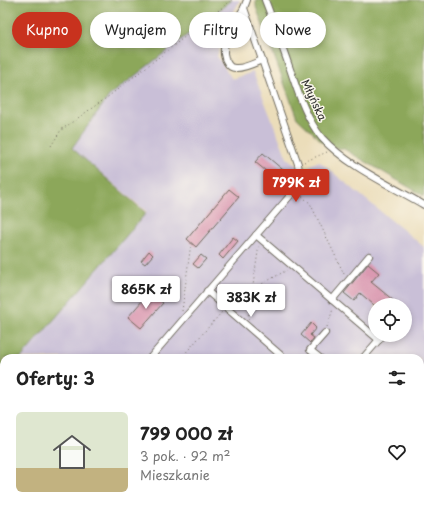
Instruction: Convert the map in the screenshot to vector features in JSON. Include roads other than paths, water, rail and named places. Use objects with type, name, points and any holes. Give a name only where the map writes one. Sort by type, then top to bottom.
[{"type":"street","points":[[247,0],[227,38],[224,59],[229,66],[236,69],[262,60]]},
{"type":"street","name":"Młyńska","points":[[265,0],[300,98],[310,120],[322,137],[333,148],[360,167],[424,205]]},
{"type":"street","points":[[153,354],[207,291],[258,237],[301,183],[298,164],[244,8]]},
{"type":"street","points":[[258,237],[334,301],[368,327]]},
{"type":"street","points":[[334,301],[369,256]]},
{"type":"street","points":[[207,291],[279,354]]},
{"type":"street","points":[[315,354],[310,350],[325,333]]},
{"type":"street","points":[[366,354],[377,342]]}]
